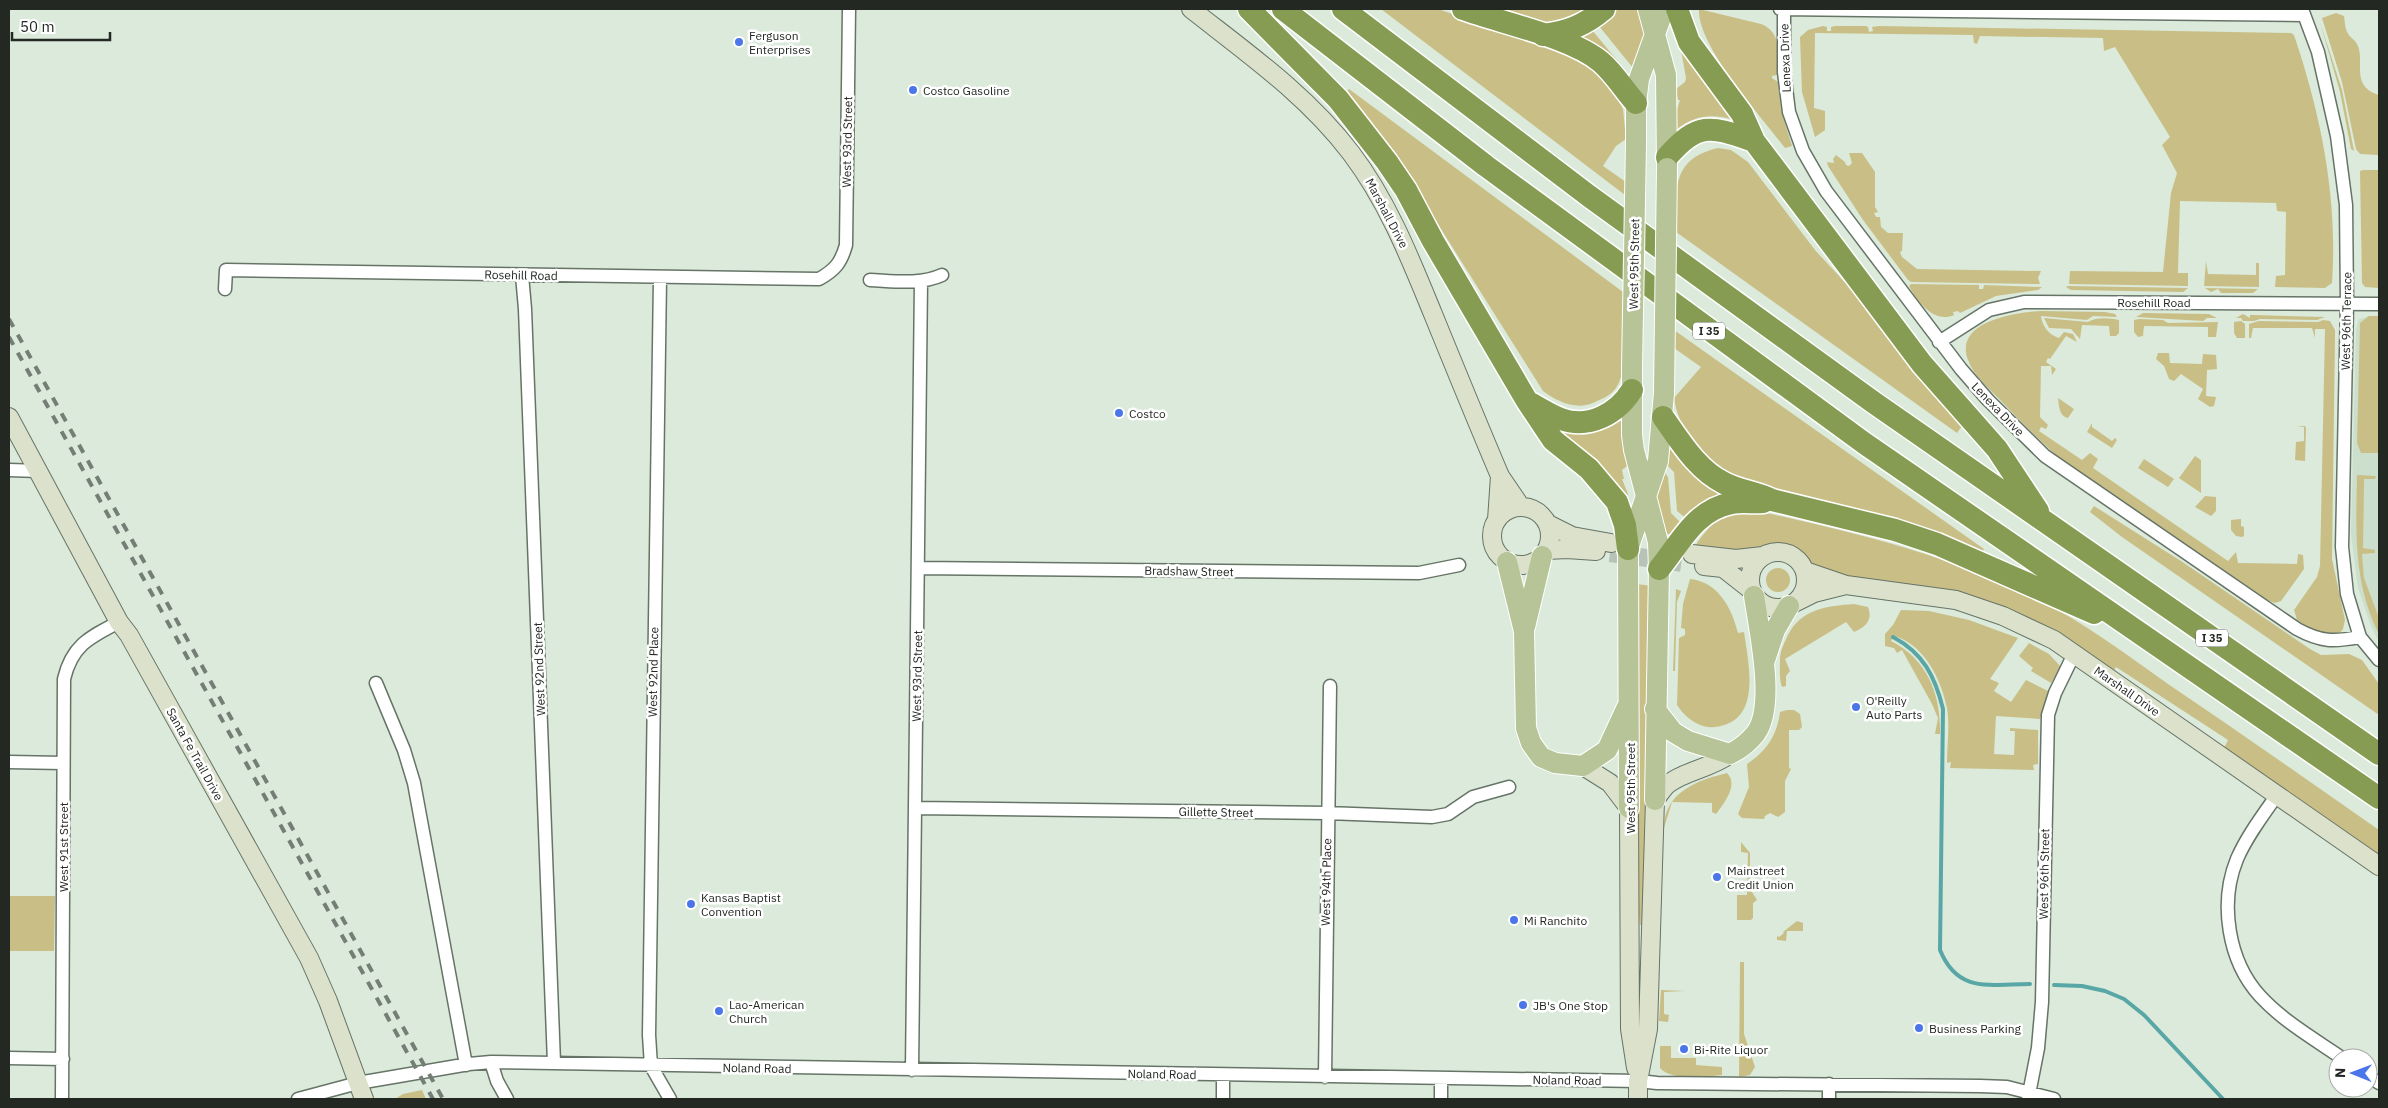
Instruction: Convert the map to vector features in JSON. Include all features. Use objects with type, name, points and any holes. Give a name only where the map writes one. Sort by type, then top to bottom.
[{"type":"highway","points":[[1249,9],[1338,99],[1387,162],[1406,190],[1433,241],[1526,401],[1553,440],[1589,469],[1613,495],[1625,525],[1616,548]]},
{"type":"highway","name":"I 35","points":[[1283,9],[1486,166],[1864,443],[2379,798]]},
{"type":"highway","name":"I 35","points":[[1343,9],[1628,225],[1872,402],[2379,754]]},
{"type":"highway","points":[[1463,9],[1573,46],[1596,59],[1611,72],[1636,103]]},
{"type":"highway","points":[[1542,35],[1562,33],[1574,29],[1604,9]]},
{"type":"highway","points":[[1677,9],[1689,42],[1742,114],[1754,141],[1922,364],[1997,449],[2045,522]]},
{"type":"highway","points":[[1667,163],[1684,138],[1700,130],[1725,131],[1754,141]]},
{"type":"highway","points":[[1526,401],[1561,419],[1586,421],[1600,419],[1612,412],[1624,402],[1632,390]]},
{"type":"highway","points":[[1663,417],[1689,453],[1710,474],[1724,483],[1760,494],[1772,500],[1895,530],[1937,544],[2147,637]]},
{"type":"highway","points":[[1659,569],[1691,526],[1709,511],[1734,502],[1772,500]]},
{"type":"main road","name":"West 95th Street","points":[[1629,808],[1630,698],[1616,548],[1646,497],[1658,461],[1664,393],[1667,163],[1666,75],[1648,9]]},
{"type":"main road","name":"West 95th Street","points":[[1655,800],[1658,542],[1634,450],[1632,368],[1636,103],[1639,78],[1664,9]]},
{"type":"main road","points":[[1524,631],[1544,553]]},
{"type":"main road","points":[[1507,562],[1524,631],[1526,728],[1531,743],[1541,757],[1555,763],[1583,766],[1607,750],[1630,698]]},
{"type":"main road","points":[[1655,709],[1673,732],[1688,741],[1730,754],[1744,747],[1758,731],[1765,709],[1764,664],[1752,593]]},
{"type":"main road","points":[[1764,664],[1775,630],[1792,604]]},
{"type":"street","name":"West 93rd Street","points":[[833,272],[842,260],[846,245],[849,9]]},
{"type":"street","name":"Marshall Drive","points":[[1191,9],[1271,72],[1320,116],[1351,153],[1377,192],[1400,233],[1500,476],[1521,507]]},
{"type":"street","points":[[1783,9],[2303,12]]},
{"type":"street","name":"Lenexa Drive","points":[[1783,9],[1784,72],[1789,112],[1804,151],[1826,191],[1939,342],[1988,400],[2045,456],[2297,629],[2315,638],[2336,642],[2360,637]]},
{"type":"street","name":"West 96th Terrace","points":[[2303,12],[2318,52],[2337,136],[2346,205],[2347,303],[2342,547],[2348,594],[2360,637]]},
{"type":"street","name":"Rosehill Road","points":[[226,289],[226,270],[803,280],[819,279],[833,272]]},
{"type":"street","points":[[870,280],[931,281],[942,275]]},
{"type":"street","name":"West 92nd Street","points":[[522,276],[526,309],[554,1063]]},
{"type":"street","name":"West 92nd Place","points":[[651,1066],[649,1035],[653,608],[660,278]]},
{"type":"street","name":"West 93rd Street","points":[[912,1070],[921,281]]},
{"type":"street","name":"Rosehill Road","points":[[1939,342],[1989,310],[2024,302],[2379,304]]},
{"type":"street","name":"Santa Fe Trail Drive","points":[[9,417],[119,622],[129,635],[300,941],[328,1001],[361,1091]]},
{"type":"street","points":[[9,470],[39,471]]},
{"type":"street","name":"Marshall Drive","points":[[1497,520],[1500,476]]},
{"type":"street","points":[[1521,507],[1537,512],[1548,524],[1572,536],[1616,548],[1566,549],[1544,553],[1526,565],[1507,562],[1500,556],[1492,538],[1497,520],[1503,513],[1521,507]]},
{"type":"street","points":[[1544,553],[1550,542],[1548,524]]},
{"type":"street","points":[[1779,552],[1787,553],[1795,557],[1805,571],[1805,588],[1792,604],[1779,609],[1761,603],[1723,568],[1691,559],[1736,559],[1762,556],[1779,552]]},
{"type":"street","points":[[1752,593],[1749,580],[1750,570],[1762,556]]},
{"type":"street","name":"Bradshaw Street","points":[[918,568],[1420,573],[1459,565]]},
{"type":"street","name":"Marshall Drive","points":[[1805,571],[1846,585],[1956,600],[2003,616],[2039,632],[2074,654],[2379,866]]},
{"type":"street","name":"Marshall Drive","points":[[1792,604],[1814,593],[1846,585]]},
{"type":"street","name":"West 91st Street","points":[[62,1099],[64,679],[67,665],[86,639],[119,622]]},
{"type":"street","points":[[2360,637],[2379,660]]},
{"type":"street","name":"West 96th Street","points":[[2028,1096],[2038,1048],[2042,1002],[2048,720],[2055,693],[2074,654]]},
{"type":"street","points":[[376,683],[404,750],[414,783],[466,1065]]},
{"type":"street","name":"West 94th Place","points":[[1325,1077],[1330,686]]},
{"type":"street","points":[[1655,800],[1666,785],[1682,775],[1716,764],[1730,754]]},
{"type":"street","points":[[9,762],[63,763]]},
{"type":"street","points":[[1583,766],[1610,782],[1629,808]]},
{"type":"street","name":"Gillette Street","points":[[915,808],[1327,813],[1432,817],[1448,814],[1473,797],[1509,786]]},
{"type":"street","points":[[2278,795],[2249,836],[2233,869],[2228,900],[2228,925],[2232,943],[2243,972],[2261,997],[2290,1022],[2328,1048]]},
{"type":"street","name":"West 95th Street","points":[[1638,1081],[1648,1029],[1655,800]]},
{"type":"street","name":"West 95th Street","points":[[1629,808],[1630,1029],[1638,1081],[1638,1099]]},
{"type":"street","points":[[9,1058],[63,1059]]},
{"type":"street","points":[[492,1062],[497,1081],[507,1099]]},
{"type":"street","name":"Noland Road","points":[[298,1099],[361,1091],[466,1065],[492,1062],[1223,1076],[2007,1087],[2028,1096],[2054,1099]]},
{"type":"street","points":[[651,1066],[670,1099]]},
{"type":"street","points":[[1223,1076],[1223,1099]]},
{"type":"street","points":[[1441,1079],[1441,1099]]},
{"type":"street","points":[[1829,1084],[1829,1099]]},
{"type":"shaded area","points":[[1381,9],[1438,9],[1536,42],[1590,63],[1614,91],[1623,109],[1626,139],[1616,146],[1603,166],[1626,182],[1625,195]]},
{"type":"shaded area","points":[[1494,9],[1588,9],[1564,21],[1542,22]]},
{"type":"shaded area","points":[[1615,9],[1638,9],[1645,33],[1633,68],[1599,26]]},
{"type":"shaded area","points":[[1699,9],[1761,24],[1773,33],[1778,45],[1778,60],[1777,75],[1772,76],[1772,78],[1778,82],[1781,110],[1792,146],[1785,148],[1719,61],[1708,42],[1701,24]]},
{"type":"shaded area","points":[[2336,13],[2344,16],[2347,31],[2357,44],[2360,57],[2361,79],[2364,85],[2370,91],[2379,95],[2379,155],[2360,154],[2356,149],[2342,82],[2322,18]]},
{"type":"shaded area","points":[[2320,22],[2342,90],[2354,151],[2351,149],[2340,92]]},
{"type":"shaded area","points":[[1823,26],[1827,27],[1827,31],[1831,31],[1831,27],[1835,26],[1866,26],[1869,32],[1873,31],[1872,27],[1879,26],[2291,33],[2294,35],[2304,65],[2325,157],[2330,188],[2332,220],[2332,283],[2325,288],[2275,287],[2276,276],[2285,275],[2286,212],[2277,211],[2276,203],[2180,201],[2178,273],[2188,273],[2188,286],[2069,284],[2070,271],[2163,272],[2171,193],[2177,173],[2162,145],[2170,137],[2115,47],[2104,51],[2103,38],[1980,36],[1977,44],[1974,43],[1973,35],[1815,33],[1814,108],[1825,111],[1825,130],[1815,137],[1802,92],[1800,37],[1808,30]]},
{"type":"shaded area","points":[[1592,30],[1630,76],[1631,80],[1578,37]]},
{"type":"shaded area","points":[[1681,50],[1734,114],[1730,119],[1716,116],[1702,117],[1677,129],[1676,113],[1680,100],[1678,100],[1676,89],[1685,82],[1686,78]]},
{"type":"shaded area","points":[[1349,89],[1623,292],[1625,342],[1623,368],[1616,388],[1611,393],[1593,403],[1580,406],[1567,404],[1543,391],[1405,172],[1344,94]]},
{"type":"shaded area","points":[[1718,148],[1731,150],[1748,162],[1815,250],[1864,303],[1911,365],[1962,426],[1957,433],[1676,232],[1677,190],[1679,179],[1684,169],[1691,160],[1702,153]]},
{"type":"shaded area","points":[[1849,153],[1862,153],[1875,172],[1875,207],[1878,212],[1874,213],[1876,217],[1880,217],[1881,227],[1888,233],[1903,233],[1902,251],[1900,252],[1902,257],[1917,269],[2041,271],[2038,278],[2040,284],[1911,282],[1908,280],[1863,220],[1828,166],[1827,162],[1834,163],[1833,159],[1836,155],[1849,166],[1852,163]]},
{"type":"shaded area","points":[[2379,170],[2379,288],[2365,287],[2362,283],[2360,171]]},
{"type":"shaded area","points":[[2206,261],[2208,274],[2256,275],[2256,263],[2259,263],[2259,287],[2204,286]]},
{"type":"shaded area","points":[[1911,284],[1979,285],[1979,289],[1983,289],[1984,285],[2042,287],[2038,290],[1996,296],[1960,313],[1958,311],[1953,312],[1954,315],[1947,317],[1933,314],[1927,310],[1912,292],[1909,286]]},
{"type":"shaded area","points":[[2066,287],[2188,288],[2183,292],[2071,290]]},
{"type":"shaded area","points":[[2205,288],[2258,289],[2253,293],[2221,293],[2218,289],[2211,292]]},
{"type":"shaded area","points":[[2041,311],[2105,312],[2115,314],[2117,317],[2093,316],[2087,320],[2041,316],[2044,327],[2052,335],[2059,338],[2064,332],[2073,334],[2077,342],[2066,336],[2050,359],[2048,358],[2046,362],[2056,369],[2052,375],[2051,366],[2041,366],[2040,417],[2048,425],[2046,429],[2041,427],[2039,431],[2082,460],[2090,453],[2098,459],[2093,468],[2228,561],[2236,552],[2238,563],[2297,564],[2298,554],[2303,555],[2304,569],[2281,601],[2275,603],[2267,600],[2084,479],[2042,443],[1979,378],[1968,360],[1966,347],[1970,336],[1978,328],[1990,321],[2017,314]]},
{"type":"shaded area","points":[[2143,313],[2209,314],[2217,318],[2207,318],[2203,321],[2136,317]]},
{"type":"shaded area","points":[[2243,314],[2250,318],[2250,315],[2325,317],[2317,320],[2260,319],[2254,321],[2243,321],[2241,318],[2236,318]]},
{"type":"shaded area","points":[[2369,316],[2379,316],[2379,453],[2361,453],[2357,443],[2360,323]]},
{"type":"shaded area","points":[[2379,316],[2379,642],[2371,626],[2358,588],[2351,534],[2356,329],[2359,319]]},
{"type":"shaded area","points":[[2044,318],[2088,322],[2107,318],[2119,320],[2119,333],[2116,336],[2110,336],[2109,326],[2082,325],[2080,339],[2071,329],[2049,328]]},
{"type":"shaded area","points":[[2134,320],[2163,320],[2168,323],[2218,322],[2216,337],[2208,337],[2208,327],[2144,326],[2143,336],[2138,337],[2134,332]]},
{"type":"shaded area","points":[[2323,320],[2330,321],[2335,330],[2332,559],[2345,620],[2343,629],[2339,634],[2319,635],[2297,620],[2294,610],[2317,577],[2320,566],[2325,329],[2315,329],[2315,338],[2312,328],[2253,328],[2251,338],[2249,338],[2249,324],[2259,321],[2318,322]]},
{"type":"shaded area","points":[[2241,321],[2245,324],[2245,338],[2237,338],[2234,333],[2234,322]]},
{"type":"shaded area","points":[[1674,330],[1984,549],[1981,553],[1755,487],[1722,474],[1710,464],[1696,447],[1684,429],[1676,408],[1674,398],[1701,367],[1674,348]]},
{"type":"shaded area","points":[[2158,353],[2169,353],[2170,363],[2202,364],[2203,354],[2216,355],[2217,369],[2207,370],[2206,396],[2216,397],[2214,406],[2210,407],[2198,399],[2203,389],[2181,374],[2174,381],[2169,379],[2164,366],[2156,359]]},
{"type":"shaded area","points":[[2058,398],[2074,409],[2068,418],[2061,413]]},
{"type":"shaded area","points":[[1621,420],[1624,421],[1627,466],[1622,470],[1624,479],[1622,479],[1628,494],[1627,496],[1609,474],[1560,436],[1563,430],[1586,432],[1600,430]]},
{"type":"shaded area","points":[[2092,423],[2092,427],[2112,441],[2115,438],[2117,440],[2112,448],[2087,432]]},
{"type":"shaded area","points":[[2297,426],[2305,426],[2306,428],[2305,461],[2295,460],[2296,442],[2304,441],[2304,427]]},
{"type":"shaded area","points":[[1677,446],[1728,490],[1687,519],[1677,511],[1674,472],[1667,465],[1670,447]]},
{"type":"shaded area","points":[[2195,456],[2201,460],[2201,493],[2179,478]]},
{"type":"shaded area","points":[[2144,459],[2174,479],[2168,487],[2138,468]]},
{"type":"shaded area","points":[[1665,473],[1668,477],[1671,513],[1683,525],[1677,535],[1666,534],[1656,497]]},
{"type":"shaded area","points":[[2357,475],[2376,476],[2375,479],[2364,479],[2363,548],[2375,550],[2375,553],[2362,554],[2364,578],[2379,618],[2379,634],[2364,595],[2360,576],[2356,516]]},
{"type":"shaded area","points":[[2205,496],[2216,497],[2216,511],[2211,516],[2195,507]]},
{"type":"shaded area","points":[[2094,506],[2181,561],[2310,649],[2321,655],[2349,654],[2362,660],[2379,684],[2379,715],[2122,537],[2090,512]]},
{"type":"shaded area","points":[[1758,511],[1867,537],[1938,558],[2007,585],[2058,610],[2106,640],[2379,830],[2379,858],[2223,750],[2228,740],[2116,667],[2113,672],[1943,591],[1944,589],[1941,588],[1941,591],[1845,579],[1813,565],[1795,548],[1781,544],[1748,552],[1694,549],[1709,528],[1725,515],[1733,512]]},
{"type":"shaded area","points":[[2241,519],[2241,526],[2244,527],[2244,536],[2242,537],[2236,536],[2231,530],[2231,520]]},
{"type":"shaded area","points":[[1773,568],[1783,568],[1790,575],[1790,585],[1783,592],[1773,592],[1766,585],[1766,575]]},
{"type":"shaded area","points":[[1690,579],[1709,585],[1716,591],[1728,606],[1738,633],[1744,632],[1749,676],[1746,704],[1740,715],[1730,723],[1715,727],[1698,724],[1684,714],[1677,705],[1679,638],[1685,635],[1685,629],[1681,628],[1683,604]]},
{"type":"shaded area","points":[[1636,584],[1653,586],[1646,748],[1643,925],[1640,925],[1637,892]]},
{"type":"shaded area","points":[[1676,589],[1681,591],[1677,602],[1675,671],[1673,671]]},
{"type":"shaded area","points":[[1854,604],[1868,607],[1870,616],[1865,625],[1854,632],[1846,622],[1785,659],[1790,671],[1786,676],[1786,686],[1782,687],[1780,681],[1780,660],[1782,647],[1793,626],[1807,614],[1816,610]]},
{"type":"shaded area","points":[[1901,610],[1929,611],[1969,620],[2018,638],[1990,679],[1999,683],[1994,691],[2011,702],[2026,680],[2048,691],[2040,719],[1996,716],[1994,754],[2014,755],[2015,731],[2010,731],[2010,728],[2038,730],[2038,764],[2033,765],[2034,770],[1950,768],[1951,762],[1947,763],[1947,708],[1936,675],[1930,664],[1914,647],[1905,640],[1894,636],[1891,641],[1914,658],[1930,680],[1938,706],[1940,734],[1935,734],[1938,718],[1932,704],[1902,650],[1897,653],[1894,648],[1885,646],[1885,634],[1893,625]]},
{"type":"shaded area","points":[[2029,643],[2049,654],[2061,667],[2051,683],[2031,671],[2033,668],[2019,656]]},
{"type":"shaded area","points":[[1794,710],[1800,714],[1802,727],[1799,730],[1789,730],[1789,768],[1791,769],[1785,781],[1785,812],[1778,817],[1770,813],[1764,819],[1742,818],[1738,814],[1749,787],[1747,764],[1760,754],[1770,742],[1780,712]]},
{"type":"shaded area","points":[[1727,773],[1730,778],[1731,788],[1729,794],[1716,814],[1712,812],[1712,803],[1672,802],[1685,790],[1705,779]]},
{"type":"shaded area","points":[[1672,802],[1664,828],[1666,816]]},
{"type":"shaded area","points":[[1741,842],[1750,853],[1750,889],[1757,900],[1753,903],[1753,918],[1751,920],[1737,920],[1737,895],[1747,895],[1748,853],[1741,852]]},
{"type":"shaded area","points":[[9,896],[55,896],[54,951],[9,951]]},
{"type":"shaded area","points":[[1797,921],[1803,923],[1803,931],[1787,931],[1786,941],[1777,940],[1777,936],[1779,937]]},
{"type":"shaded area","points":[[1740,962],[1744,962],[1744,1034],[1755,1067],[1750,1075],[1739,1077]]},
{"type":"shaded area","points":[[1661,990],[1685,991],[1664,992],[1664,1014],[1669,1015],[1668,1022],[1659,1021]]},
{"type":"shaded area","points":[[1660,1046],[1671,1046],[1671,1058],[1696,1058],[1696,1065],[1722,1067],[1722,1075],[1689,1077],[1672,1075],[1665,1072],[1660,1068]]},
{"type":"shaded area","points":[[422,1090],[426,1099],[395,1099],[403,1094]]},
{"type":"waterway","points":[[1893,637],[1920,658],[1932,676],[1943,709],[1940,950],[1947,964],[1956,974],[1966,980],[1977,984],[1989,985],[2030,984]]},
{"type":"waterway","points":[[2054,985],[2082,986],[2105,991],[2124,999],[2144,1015],[2223,1099]]},
{"type":"tunnel","points":[[1610,553],[1690,564]]},
{"type":"railway","points":[[9,319],[443,1099]]},
{"type":"railway","points":[[9,337],[433,1099]]},
{"type":"place","name":"Ferguson Enterprises","points":[[739,42]]},
{"type":"place","name":"Costco Gasoline","points":[[913,90]]},
{"type":"place","name":"Costco","points":[[1119,413]]},
{"type":"place","name":"O'Reilly Auto Parts","points":[[1856,707]]},
{"type":"place","name":"Mainstreet Credit Union","points":[[1717,877]]},
{"type":"place","name":"Kansas Baptist Convention","points":[[691,904]]},
{"type":"place","name":"Mi Ranchito","points":[[1514,920]]},
{"type":"place","name":"JB's One Stop","points":[[1523,1005]]},
{"type":"place","name":"Lao-American Church","points":[[719,1011]]},
{"type":"place","name":"Business Parking","points":[[1919,1028]]},
{"type":"place","name":"Bi-Rite Liquor","points":[[1684,1049]]}]
